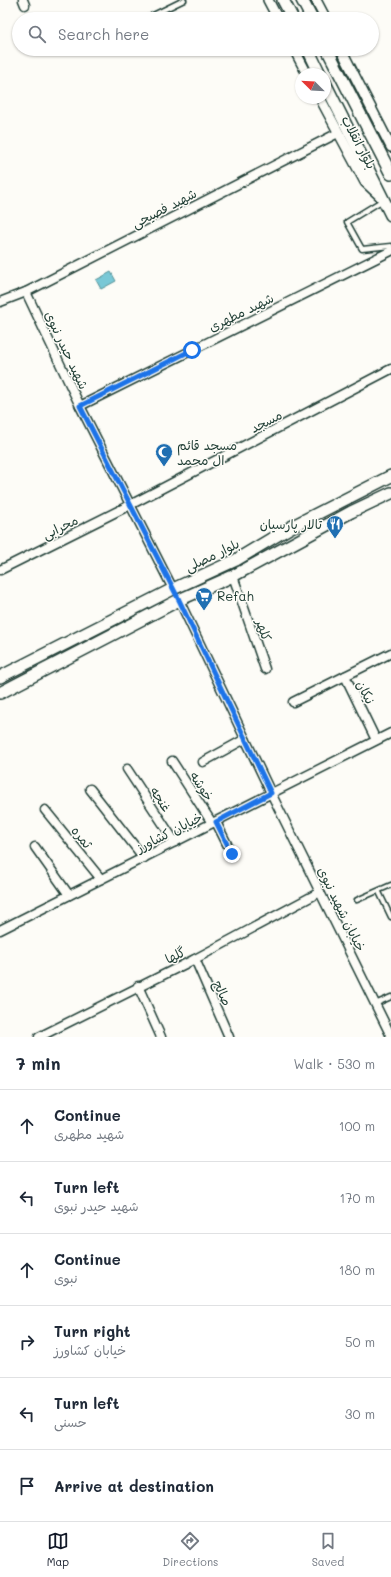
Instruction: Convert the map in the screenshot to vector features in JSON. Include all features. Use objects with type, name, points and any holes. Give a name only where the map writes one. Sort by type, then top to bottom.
[{"type":"main road","points":[[283,0],[289,12]]},
{"type":"main road","points":[[302,0],[308,12]]},
{"type":"main road","points":[[311,56],[317,68]]},
{"type":"main road","points":[[331,56],[391,174]]},
{"type":"main road","points":[[331,95],[384,200]]},
{"type":"main road","name":"بلوار انقلاب","points":[[384,200],[391,215]]},
{"type":"main road","name":"بلوار مصلی","points":[[0,677],[173,589],[236,560],[291,527],[391,476]]},
{"type":"main road","name":"بلوار مصلی","points":[[0,693],[179,600],[232,576],[351,512],[391,493]]},
{"type":"main road","points":[[173,589],[179,600]]},
{"type":"street","points":[[268,0],[274,12]]},
{"type":"street","points":[[316,0],[322,12]]},
{"type":"street","points":[[298,56],[304,68]]},
{"type":"street","name":"بلوار انقلاب","points":[[346,56],[391,147]]},
{"type":"street","name":"بلوار انقلاب","points":[[323,104],[365,182],[384,200]]},
{"type":"street","name":"شهید فصیحی","points":[[0,302],[26,292],[338,133]]},
{"type":"street","name":"شهید مطهری","points":[[80,406],[391,251]]},
{"type":"street","name":"شهید حیدر نبوی","points":[[26,292],[80,406],[173,589]]},
{"type":"street","name":"مسجد","points":[[130,506],[391,369]]},
{"type":"street","name":"محرابی","points":[[0,570],[130,506]]},
{"type":"street","name":"کلهر","points":[[232,576],[265,669]]},
{"type":"street","name":"خیابان شهید نبوی","points":[[179,600],[271,793],[391,1036]]},
{"type":"street","points":[[293,702],[391,653]]},
{"type":"street","name":"نیکان","points":[[344,676],[376,740]]},
{"type":"street","name":"خیابان کشاورز","points":[[0,930],[391,733]]},
{"type":"street","points":[[203,762],[245,739]]},
{"type":"street","name":"خوشه","points":[[172,761],[214,822],[232,854]]},
{"type":"street","name":"غنچه","points":[[127,769],[175,842]]},
{"type":"street","points":[[90,789],[144,858]]},
{"type":"street","name":"ثمره","points":[[45,810],[101,879]]},
{"type":"street","points":[[35,847],[69,895]]},
{"type":"street","name":"گلها","points":[[39,1037],[138,986],[195,959],[320,892]]},
{"type":"street","name":"صالح","points":[[195,959],[229,1037]]},
{"type":"street","points":[[138,986],[161,1037]]},
{"type":"lane","points":[[159,12],[184,0]]},
{"type":"lane","points":[[384,200],[347,222],[362,249],[391,246]]},
{"type":"lane","points":[[357,900],[379,892],[391,885]]},
{"type":"lane","points":[[379,892],[391,918]]},
{"type":"lane","points":[[375,1004],[391,996]]},
{"type":"water","points":[[111,272],[116,281],[101,289],[96,280]]},
{"type":"place","name":"مسجد قائم ال محمد","points":[[164,467]]},
{"type":"place","name":"تالار پارسیان","points":[[335,539]]},
{"type":"place","name":"Refah","points":[[204,611]]},
{"type":"route","points":[[192,350],[80,406],[179,600],[271,793],[216,822],[232,854]]}]
